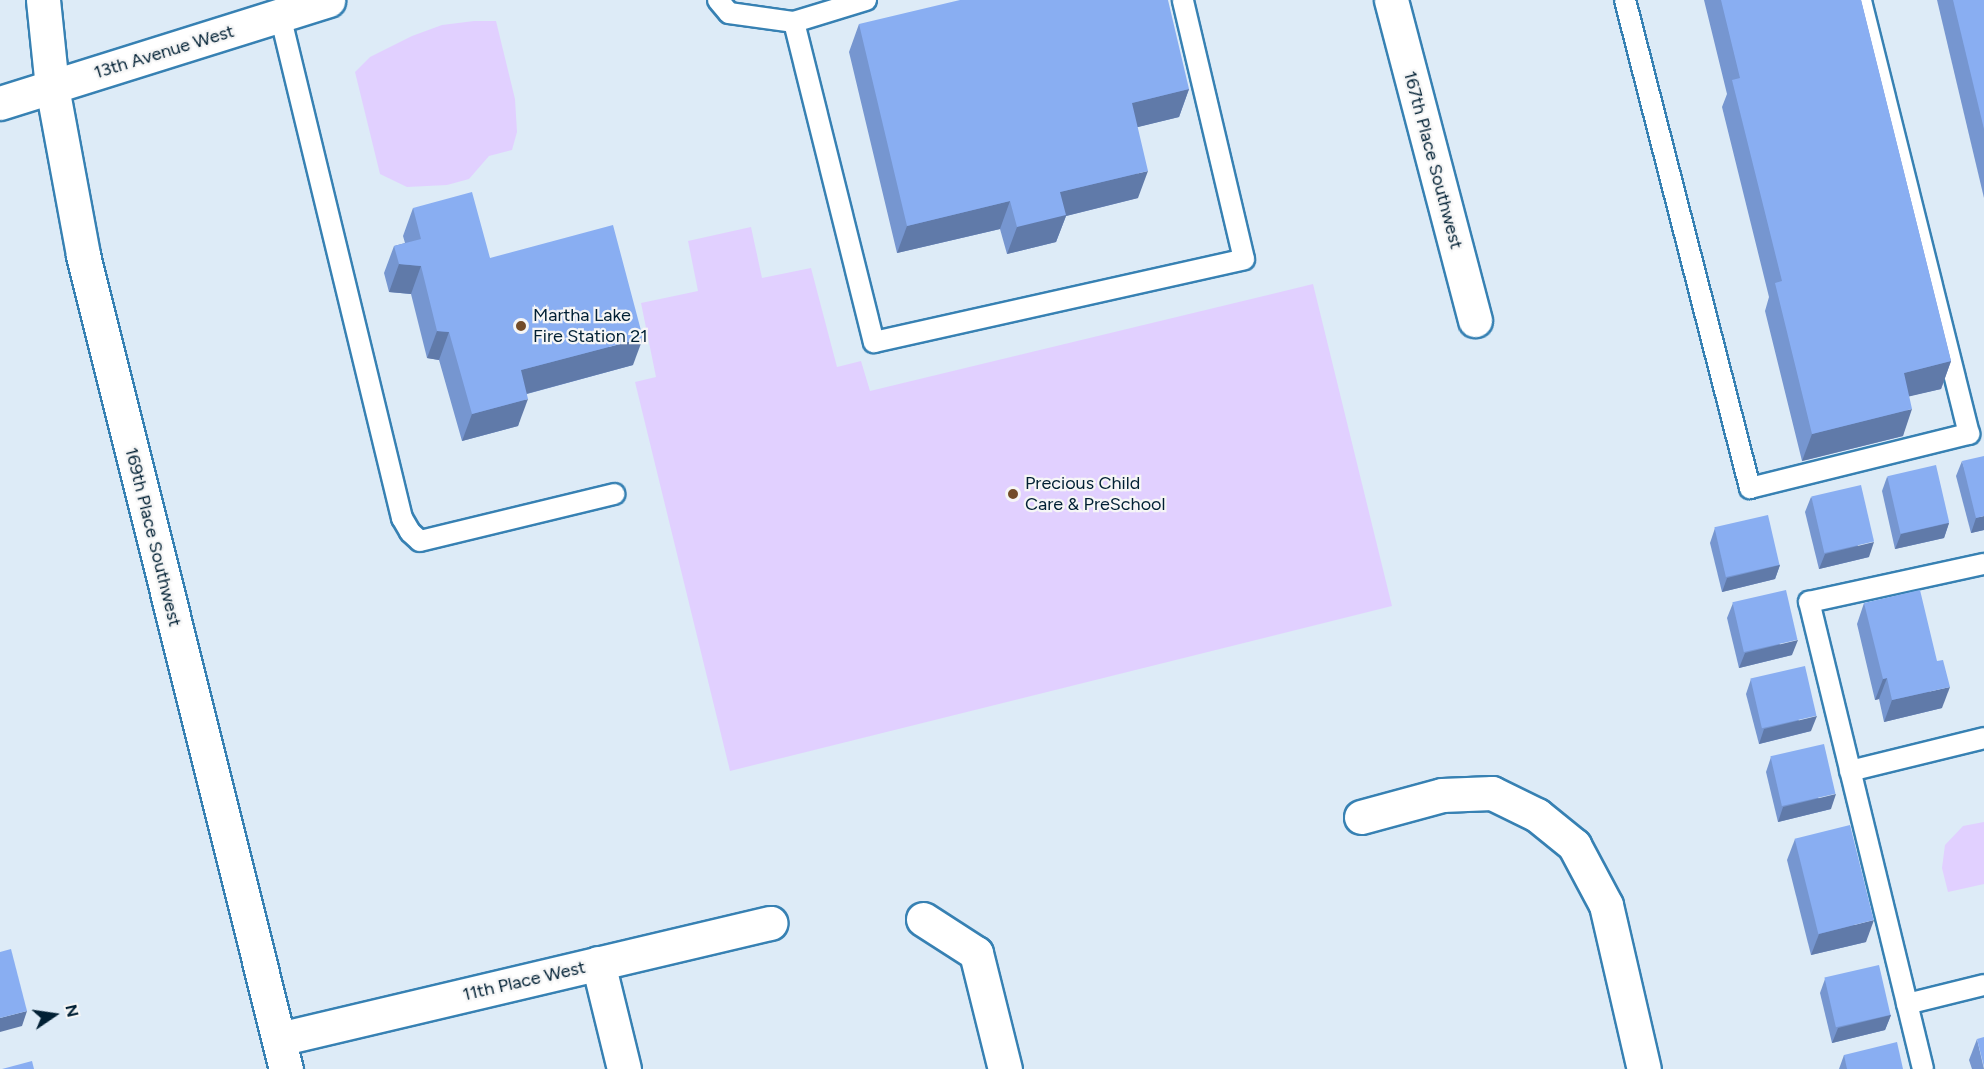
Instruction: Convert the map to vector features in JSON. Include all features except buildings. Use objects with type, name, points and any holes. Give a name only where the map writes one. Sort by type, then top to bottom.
[{"type":"street","name":"169th Place Southwest","points":[[43,0],[52,87],[83,255],[283,1054]]},
{"type":"street","name":"13th Avenue West","points":[[0,104],[328,0]]},
{"type":"street","name":"167th Place Southwest","points":[[1391,0],[1475,320]]},
{"type":"street","points":[[1361,817],[1442,795],[1492,793],[1538,815],[1574,845],[1606,905],[1644,1069]]},
{"type":"street","points":[[923,919],[976,953],[1005,1069]]},
{"type":"street","name":"11th Place West","points":[[283,1054],[598,963],[770,922]]},
{"type":"street","points":[[598,963],[624,1069]]},
{"type":"lane","points":[[718,0],[729,13],[795,22],[866,0]]},
{"type":"lane","points":[[795,22],[874,342],[1244,259],[1183,0]]},
{"type":"lane","points":[[1625,0],[1750,488],[1969,434],[1861,0]]},
{"type":"lane","points":[[280,15],[402,518],[410,532],[420,541],[614,494]]},
{"type":"lane","points":[[1923,1069],[1809,602],[1984,564]]},
{"type":"lane","points":[[1850,771],[1984,738]]},
{"type":"lane","points":[[1907,1004],[1984,985]]},
{"type":"shaded area","points":[[496,21],[515,99],[517,132],[512,150],[489,156],[469,179],[447,185],[407,187],[380,174],[355,72],[370,57],[412,36],[442,25]]},
{"type":"shaded area","points":[[751,227],[762,278],[811,268],[837,367],[861,361],[870,391],[1313,284],[1392,606],[730,771],[635,382],[656,377],[641,303],[698,291],[688,241]]},
{"type":"shaded area","points":[[1984,822],[1984,884],[1948,892],[1942,868],[1945,845],[1963,826]]},
{"type":"place","name":"Martha Lake Fire Station 21","points":[[521,326]]},
{"type":"place","name":"Precious Child Care & PreSchool","points":[[1013,494]]}]
